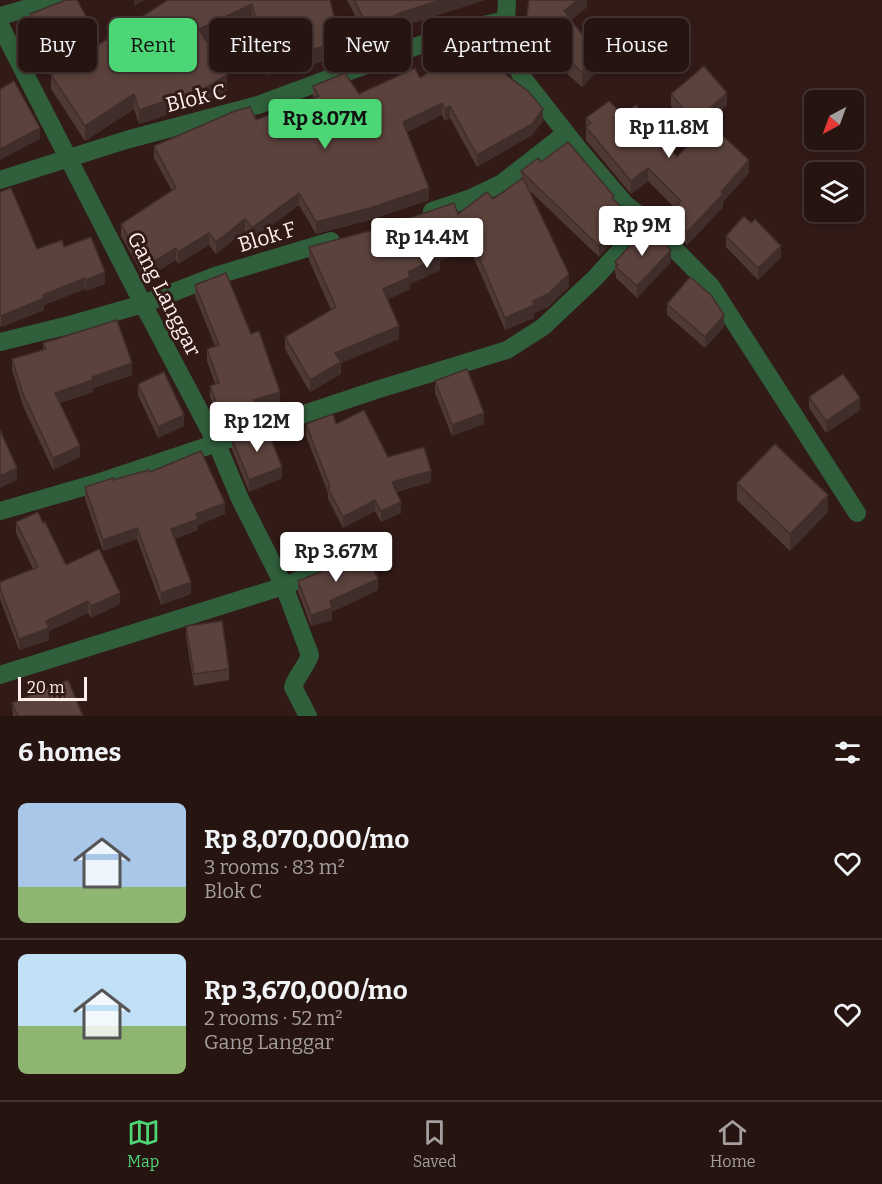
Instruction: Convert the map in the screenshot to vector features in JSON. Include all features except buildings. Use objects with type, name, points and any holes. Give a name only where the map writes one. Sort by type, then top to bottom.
[{"type":"street","points":[[0,16],[57,0]]},
{"type":"street","points":[[505,18],[507,0]]},
{"type":"street","name":"Gang Langgar","points":[[0,25],[217,444],[240,499],[284,586],[310,655],[307,665],[296,678],[293,687],[308,716]]},
{"type":"street","name":"Blok C","points":[[0,180],[170,128],[258,105],[423,44]]},
{"type":"street","points":[[519,72],[626,205],[647,221],[711,286],[857,513]]},
{"type":"street","points":[[416,217],[471,198],[502,183],[566,133]]},
{"type":"street","points":[[0,511],[97,483],[376,390],[507,350],[543,327],[595,278],[647,221]]},
{"type":"street","name":"Blok F","points":[[0,342],[143,304],[218,275],[351,236]]},
{"type":"street","points":[[0,675],[284,586],[382,546]]}]
